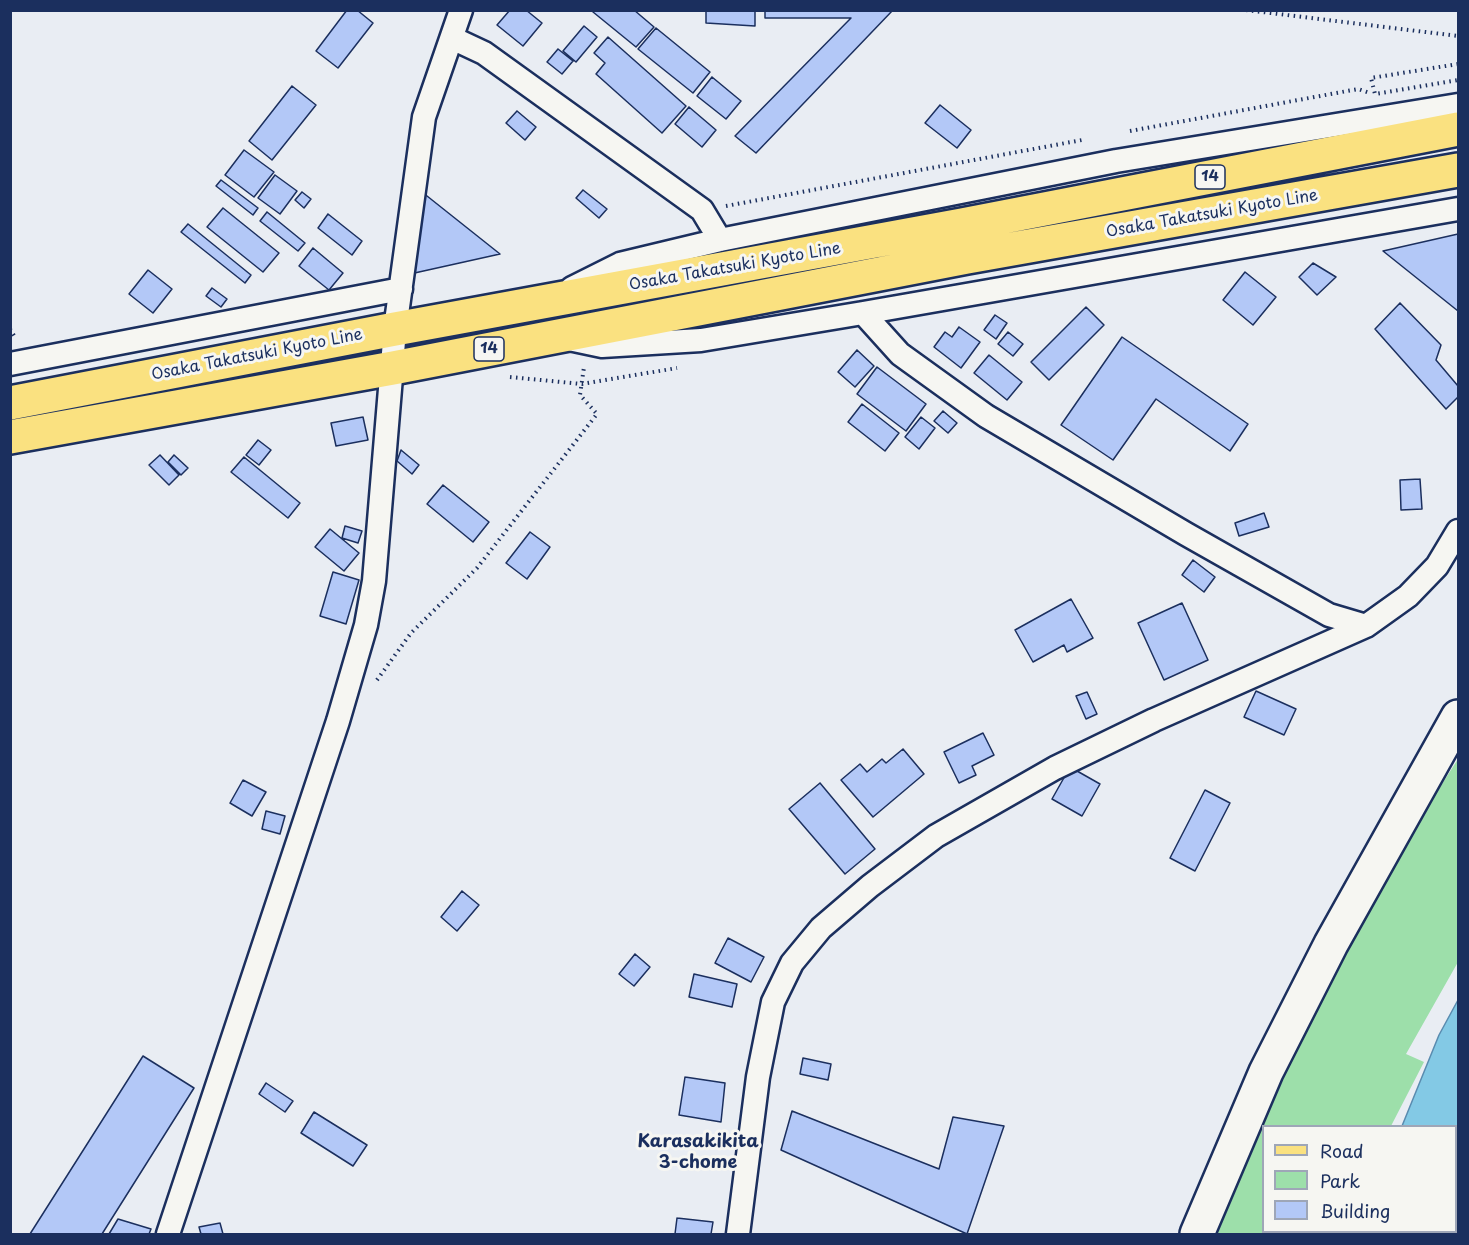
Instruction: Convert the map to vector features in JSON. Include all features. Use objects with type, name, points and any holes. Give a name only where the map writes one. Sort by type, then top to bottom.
[{"type":"main road","name":"Osaka Takatsuki Kyoto Line","points":[[10,437],[557,336],[1458,129]]},
{"type":"main road","name":"Osaka Takatsuki Kyoto Line","points":[[10,403],[543,302],[1458,170]]},
{"type":"street","points":[[168,1234],[357,661],[374,581],[395,329],[424,117],[461,10]]},
{"type":"street","points":[[453,38],[484,53],[702,210],[720,240]]},
{"type":"street","points":[[543,302],[620,264],[720,240],[1116,161],[1458,105]]},
{"type":"street","points":[[557,336],[602,346],[701,340],[1458,208]]},
{"type":"street","points":[[10,364],[400,289]]},
{"type":"street","points":[[863,313],[900,354],[986,416],[1176,529],[1329,615],[1366,626]]},
{"type":"street","points":[[738,1234],[758,1077],[773,1002],[792,963],[822,927],[870,886],[936,836],[1055,768],[1154,720],[1366,626],[1408,596],[1437,566],[1458,531]]},
{"type":"street","points":[[1197,1234],[1266,1072],[1331,944],[1458,717]]},
{"type":"path","points":[[1246,10],[1458,36]]},
{"type":"path","points":[[1458,64],[1371,78],[1375,94],[1458,80]]},
{"type":"path","points":[[373,686],[411,633],[477,567],[597,414],[580,395],[588,344]]},
{"type":"green space","points":[[1458,759],[1458,962],[1406,1054],[1424,1062],[1392,1125],[1263,1125],[1301,1037],[1378,884]]},
{"type":"green space","points":[[1262,1128],[1262,1233],[1343,1233],[1342,1234],[1217,1234]]},
{"type":"water","points":[[1458,1000],[1457,1208],[1457,1125],[1402,1125],[1439,1035]]},
{"type":"building","points":[[347,10],[357,10],[373,23],[338,68],[316,51]]},
{"type":"building","points":[[510,10],[526,10],[542,23],[523,46],[497,25]]},
{"type":"building","points":[[594,10],[634,10],[654,27],[636,47],[593,12]]},
{"type":"building","points":[[706,10],[755,10],[755,26],[706,23]]},
{"type":"building","points":[[765,10],[893,10],[756,153],[735,136],[851,18],[765,18]]},
{"type":"building","points":[[584,26],[597,37],[576,62],[563,51]]},
{"type":"building","points":[[656,28],[710,72],[693,93],[638,49]]},
{"type":"building","points":[[608,37],[686,106],[662,133],[596,74],[605,63],[594,53]]},
{"type":"building","points":[[558,49],[573,61],[562,74],[547,62]]},
{"type":"building","points":[[712,77],[741,101],[726,119],[697,96]]},
{"type":"building","points":[[292,86],[316,105],[272,160],[249,141]]},
{"type":"building","points":[[940,105],[971,130],[957,148],[925,123]]},
{"type":"building","points":[[689,107],[716,130],[702,147],[675,124]]},
{"type":"building","points":[[517,111],[536,127],[525,140],[506,123]]},
{"type":"building","points":[[244,150],[274,172],[254,197],[225,175]]},
{"type":"building","points":[[275,175],[297,191],[280,214],[258,198]]},
{"type":"building","points":[[221,180],[258,208],[253,215],[216,186]]},
{"type":"building","points":[[583,190],[607,209],[599,218],[576,198]]},
{"type":"building","points":[[302,192],[311,199],[304,208],[295,200]]},
{"type":"building","points":[[422,192],[500,254],[410,274]]},
{"type":"building","points":[[223,208],[279,253],[263,272],[207,227]]},
{"type":"building","points":[[267,212],[305,243],[298,251],[260,221]]},
{"type":"building","points":[[328,214],[362,241],[352,255],[318,228]]},
{"type":"building","points":[[188,224],[251,275],[245,283],[181,232]]},
{"type":"building","points":[[1458,234],[1458,311],[1383,251]]},
{"type":"building","points":[[313,248],[343,273],[329,290],[299,266]]},
{"type":"building","points":[[1313,263],[1336,277],[1317,295],[1299,277]]},
{"type":"building","points":[[148,270],[172,289],[153,313],[129,294]]},
{"type":"building","points":[[1245,272],[1276,297],[1253,325],[1223,300]]},
{"type":"building","points":[[212,288],[227,299],[221,307],[206,296]]},
{"type":"building","points":[[1400,303],[1441,345],[1436,360],[1458,386],[1458,397],[1446,409],[1375,329]]},
{"type":"building","points":[[1086,307],[1104,325],[1049,380],[1031,362]]},
{"type":"building","points":[[995,315],[1007,323],[996,339],[984,330]]},
{"type":"building","points":[[959,327],[980,342],[961,368],[934,347],[945,332],[952,337]]},
{"type":"building","points":[[1008,332],[1023,344],[1013,356],[998,344]]},
{"type":"building","points":[[1122,337],[1248,424],[1230,451],[1156,399],[1113,460],[1061,425]]},
{"type":"building","points":[[857,350],[874,366],[855,387],[838,372]]},
{"type":"building","points":[[989,355],[1022,382],[1007,400],[974,373]]},
{"type":"building","points":[[877,367],[926,404],[906,431],[857,394]]},
{"type":"building","points":[[862,404],[899,433],[885,451],[848,422]]},
{"type":"building","points":[[943,411],[957,423],[948,433],[934,421]]},
{"type":"building","points":[[363,417],[368,440],[336,446],[331,423]]},
{"type":"building","points":[[921,417],[935,428],[919,449],[905,437]]},
{"type":"building","points":[[258,440],[271,450],[259,465],[246,455]]},
{"type":"building","points":[[401,450],[419,465],[412,474],[397,461]]},
{"type":"building","points":[[160,455],[179,475],[169,485],[149,465]]},
{"type":"building","points":[[174,455],[188,468],[181,475],[168,462]]},
{"type":"building","points":[[244,457],[300,503],[288,518],[231,472]]},
{"type":"building","points":[[1420,479],[1422,509],[1401,510],[1400,480]]},
{"type":"building","points":[[443,485],[489,522],[473,542],[427,504]]},
{"type":"building","points":[[1264,513],[1269,527],[1239,536],[1235,523]]},
{"type":"building","points":[[345,526],[362,531],[358,543],[342,538]]},
{"type":"building","points":[[330,529],[359,553],[344,571],[315,547]]},
{"type":"building","points":[[530,532],[550,547],[527,579],[506,563]]},
{"type":"building","points":[[1193,560],[1215,577],[1204,592],[1182,575]]},
{"type":"building","points":[[333,572],[359,580],[346,624],[320,616]]},
{"type":"building","points":[[1071,599],[1093,638],[1067,652],[1064,645],[1033,662],[1015,630]]},
{"type":"building","points":[[1182,603],[1208,660],[1164,680],[1138,623]]},
{"type":"building","points":[[1256,691],[1296,709],[1284,735],[1244,717]]},
{"type":"building","points":[[1087,692],[1097,714],[1086,719],[1076,696]]},
{"type":"building","points":[[983,733],[994,755],[972,766],[976,775],[959,783],[944,752]]},
{"type":"building","points":[[903,749],[924,774],[873,817],[841,780],[860,764],[867,772],[882,759],[886,763]]},
{"type":"building","points":[[1070,767],[1100,784],[1082,816],[1052,799]]},
{"type":"building","points":[[243,780],[266,792],[252,816],[230,803]]},
{"type":"building","points":[[820,783],[875,849],[845,874],[789,809]]},
{"type":"building","points":[[1205,790],[1230,803],[1195,871],[1170,858]]},
{"type":"building","points":[[266,811],[285,816],[280,834],[262,829]]},
{"type":"building","points":[[462,891],[479,905],[457,931],[441,917]]},
{"type":"building","points":[[728,938],[764,957],[751,982],[715,963]]},
{"type":"building","points":[[635,954],[650,967],[634,986],[619,974]]},
{"type":"building","points":[[694,974],[737,984],[732,1007],[689,997]]},
{"type":"building","points":[[143,1056],[194,1088],[102,1234],[30,1234]]},
{"type":"building","points":[[803,1058],[831,1064],[828,1080],[800,1074]]},
{"type":"building","points":[[685,1077],[725,1083],[721,1122],[679,1115]]},
{"type":"building","points":[[266,1083],[293,1101],[285,1112],[259,1094]]},
{"type":"building","points":[[792,1111],[939,1169],[953,1117],[1004,1126],[967,1234],[781,1150]]},
{"type":"building","points":[[314,1112],[367,1145],[353,1166],[301,1133]]},
{"type":"building","points":[[677,1218],[713,1222],[711,1234],[675,1234]]},
{"type":"building","points":[[118,1219],[151,1229],[149,1234],[109,1234]]},
{"type":"building","points":[[220,1223],[223,1234],[201,1234],[199,1227]]},
{"type":"district","name":"Karasakikita 3-chome","points":[[698,1152]]}]
